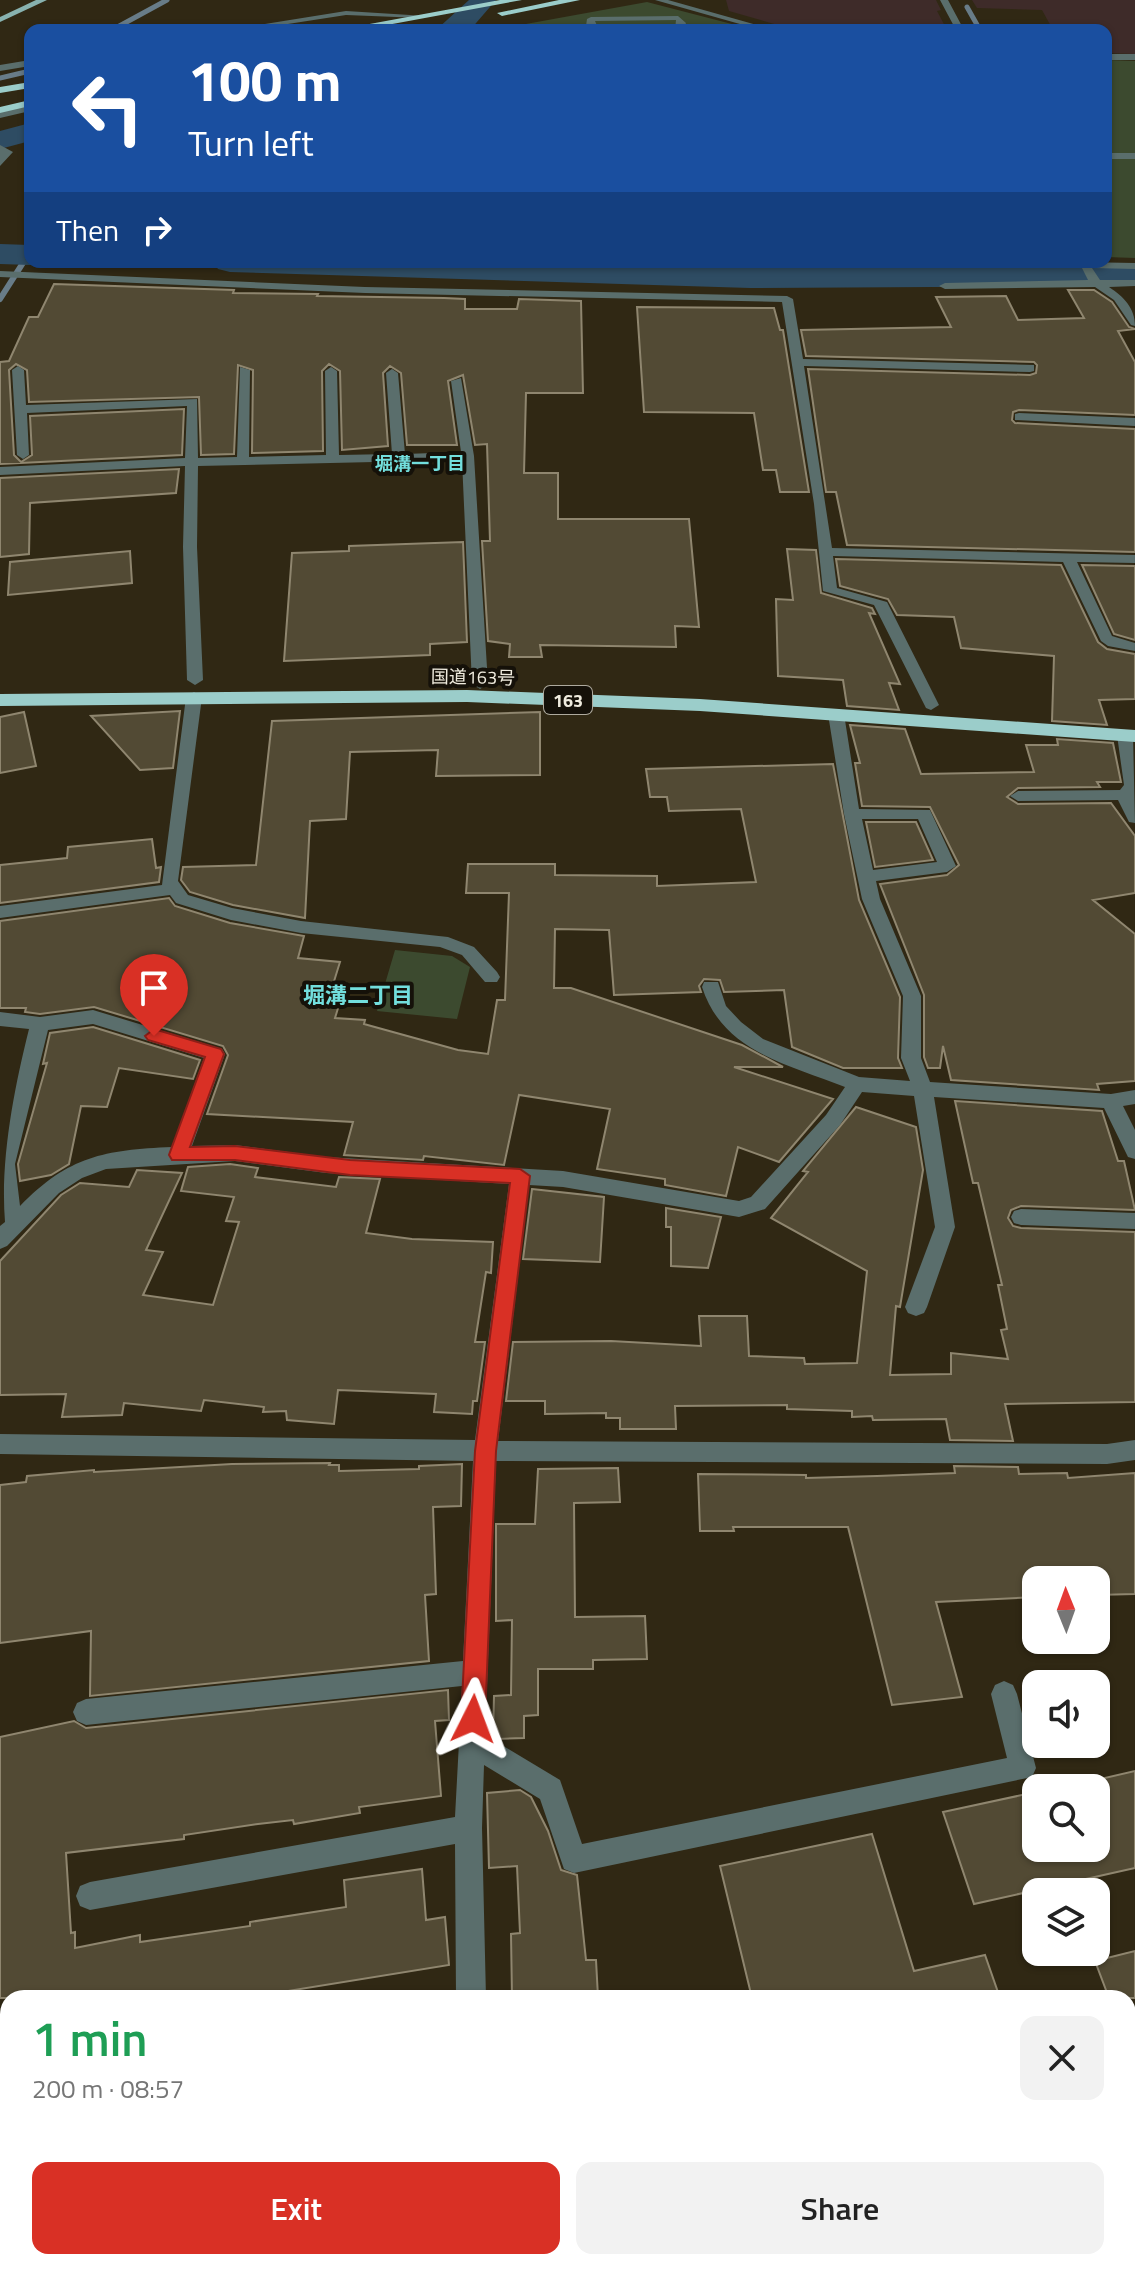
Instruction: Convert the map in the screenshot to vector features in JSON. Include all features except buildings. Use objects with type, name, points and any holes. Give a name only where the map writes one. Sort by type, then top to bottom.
[{"type":"highway","points":[[376,24],[518,0]]},
{"type":"highway","points":[[384,24],[518,0]]},
{"type":"highway","points":[[443,24],[577,0]]},
{"type":"highway","points":[[441,24],[577,0]]},
{"type":"highway","points":[[0,87],[24,83]]},
{"type":"highway","points":[[0,101],[24,97]]},
{"type":"highway","points":[[0,113],[24,107]]},
{"type":"highway","name":"国道163号","points":[[0,684],[467,696],[1132,730]]},
{"type":"highway","name":"国道163号","points":[[0,700],[195,688],[480,684],[703,691],[931,705],[1132,730]]},
{"type":"main road","points":[[0,20],[43,0]]},
{"type":"street","points":[[659,0],[749,24]]},
{"type":"street","points":[[944,0],[957,24]]},
{"type":"street","points":[[272,24],[346,13],[422,16]]},
{"type":"street","points":[[590,24],[592,15],[678,18],[682,24]]},
{"type":"street","points":[[1112,57],[1135,57]]},
{"type":"street","points":[[0,68],[24,64]]},
{"type":"street","points":[[0,163],[8,152],[2,149]]},
{"type":"street","points":[[1112,156],[1135,156]]},
{"type":"street","points":[[1112,266],[1135,266]]},
{"type":"street","points":[[1087,268],[1096,283],[1118,298],[1135,323]]},
{"type":"street","points":[[1,274],[365,290],[787,299],[800,362],[821,504],[830,591],[880,602],[931,705]]},
{"type":"street","points":[[945,286],[1135,283]]},
{"type":"street","points":[[800,362],[1030,368]]},
{"type":"street","points":[[18,370],[23,409],[23,455]]},
{"type":"street","points":[[243,461],[244,370]]},
{"type":"street","points":[[331,371],[333,459]]},
{"type":"street","points":[[392,373],[399,457]]},
{"type":"street","points":[[457,381],[468,456],[480,684]]},
{"type":"street","points":[[23,409],[193,402],[190,547],[195,688],[169,882],[182,899],[245,917],[301,927],[442,941],[468,951],[491,977]]},
{"type":"street","points":[[1019,417],[1135,422]]},
{"type":"street","points":[[0,471],[192,462],[468,456]]},
{"type":"street","points":[[825,552],[1135,559]]},
{"type":"street","points":[[1068,558],[1106,638],[1113,643],[1135,647]]},
{"type":"street","points":[[836,714],[852,814],[871,899],[912,996],[911,1058],[923,1089],[945,1227],[916,1307]]},
{"type":"street","points":[[1018,796],[1124,795],[1132,786],[1132,730]]},
{"type":"street","points":[[1124,795],[1135,818]]},
{"type":"street","points":[[852,814],[924,814],[947,866],[866,877]]},
{"type":"street","points":[[0,912],[174,889]]},
{"type":"street","points":[[711,987],[718,1008],[734,1027],[756,1044],[857,1084],[1111,1101],[1135,1097]]},
{"type":"street","points":[[0,1019],[40,1024],[93,1017],[215,1054],[179,1155]]},
{"type":"street","points":[[15,1222],[7,1197],[5,1164],[40,1024]]},
{"type":"street","points":[[0,1240],[52,1187],[75,1172],[104,1161],[179,1155],[235,1153],[340,1167],[520,1176],[633,1189],[739,1209],[758,1203],[793,1166],[833,1120],[857,1084]]},
{"type":"street","points":[[1111,1101],[1135,1151]]},
{"type":"street","points":[[471,1990],[468,1828],[485,1451],[520,1176]]},
{"type":"street","points":[[1021,1217],[1135,1221]]},
{"type":"street","points":[[0,1444],[485,1451],[1107,1454],[1135,1450]]},
{"type":"street","points":[[86,1712],[475,1672]]},
{"type":"street","points":[[472,1742],[550,1790],[574,1859],[1023,1768],[1004,1694]]},
{"type":"street","points":[[90,1896],[468,1828]]},
{"type":"shaded area","points":[[726,0],[936,0],[941,10],[937,11],[944,24],[774,24],[729,11]]},
{"type":"shaded area","points":[[972,0],[1135,0],[1135,54],[1112,53],[1112,24],[1050,24],[1042,10],[977,8]]},
{"type":"green space","points":[[647,2],[732,24],[526,24]]},
{"type":"green space","points":[[1112,60],[1135,61],[1135,258],[1112,257]]},
{"type":"green space","points":[[395,950],[452,956],[470,967],[457,1019],[377,1011]]},
{"type":"waterway","points":[[123,24],[167,0]]},
{"type":"waterway","points":[[461,24],[483,0]]},
{"type":"waterway","points":[[967,7],[977,24]]},
{"type":"waterway","points":[[0,78],[24,72]]},
{"type":"waterway","points":[[0,140],[24,134]]},
{"type":"waterway","points":[[0,254],[24,255]]},
{"type":"waterway","points":[[0,299],[24,261]]},
{"type":"waterway","points":[[438,268],[750,277],[1135,275]]},
{"type":"district","name":"堀溝一丁目","points":[[420,463]]},
{"type":"district","name":"堀溝二丁目","points":[[358,995]]},
{"type":"route","points":[[154,1036],[215,1054],[179,1155],[235,1153],[423,1173],[520,1176],[485,1451],[473,1719]]}]
